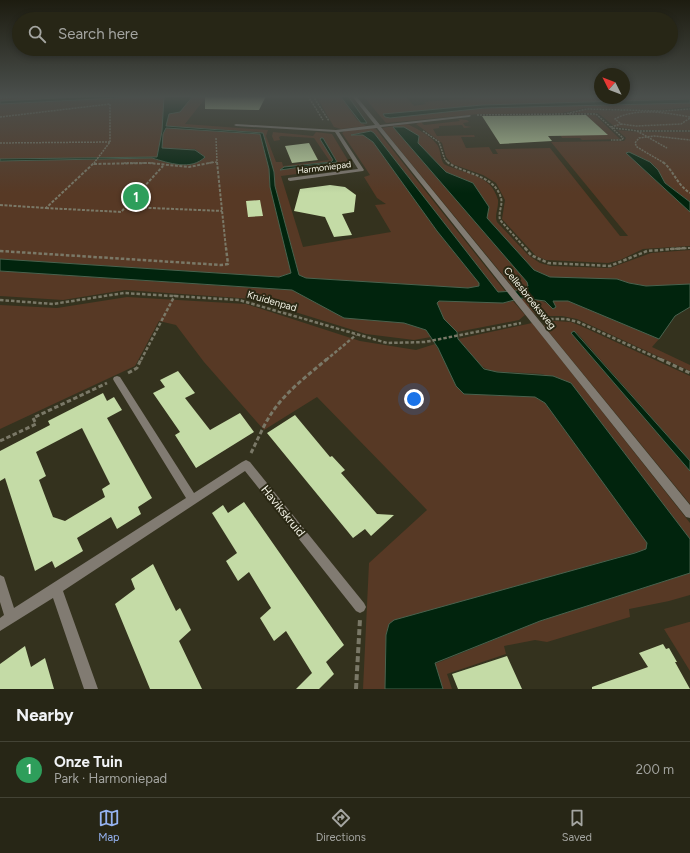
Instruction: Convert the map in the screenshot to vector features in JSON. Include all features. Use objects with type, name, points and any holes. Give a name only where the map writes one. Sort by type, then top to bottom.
[{"type":"street","points":[[285,128],[329,131],[359,128]]},
{"type":"street","name":"Cellesbroeksweg","points":[[379,128],[690,513]]},
{"type":"street","name":"Harmoniepad","points":[[290,179],[361,170],[336,131]]},
{"type":"street","points":[[117,379],[192,500]]},
{"type":"street","points":[[0,581],[5,621],[246,465]]},
{"type":"street","name":"Havikskruid","points":[[246,465],[360,607]]},
{"type":"street","points":[[56,589],[91,689]]},
{"type":"path","points":[[46,208],[94,164],[110,142],[110,128]]},
{"type":"path","points":[[418,128],[439,143],[447,163],[493,183],[502,202],[499,214],[500,220],[531,256],[538,260],[554,264],[610,266],[621,263],[647,251],[690,248]]},
{"type":"path","points":[[611,140],[620,140],[623,138],[612,128]]},
{"type":"path","points":[[613,128],[636,131],[690,131]]},
{"type":"path","points":[[636,131],[667,148]]},
{"type":"path","points":[[690,140],[645,136],[636,141],[638,147],[667,165],[677,184],[690,193]]},
{"type":"path","points":[[0,251],[221,265],[228,264],[217,162],[216,138]]},
{"type":"path","points":[[0,143],[110,142]]},
{"type":"path","points":[[94,164],[149,163],[162,166],[189,167],[217,162]]},
{"type":"path","points":[[0,205],[121,212],[162,166]]},
{"type":"path","points":[[125,207],[222,211]]},
{"type":"path","name":"Kruidenpad","points":[[0,300],[53,304],[124,293],[239,300],[387,343],[425,342],[534,320],[566,319],[578,322],[690,373]]},
{"type":"path","points":[[0,441],[36,424],[33,418],[117,379],[137,368],[176,295]]},
{"type":"path","points":[[246,465],[262,430],[277,405],[298,384],[356,335]]},
{"type":"path","points":[[356,689],[360,607]]},
{"type":"shaded area","points":[[0,128],[162,128],[157,157],[0,159]]},
{"type":"shaded area","points":[[162,128],[166,128],[163,134],[162,148],[195,150],[205,157],[193,164],[187,165],[173,164],[152,158],[0,161],[0,159],[157,157]]},
{"type":"shaded area","points":[[167,128],[169,128],[260,134],[269,169],[270,187],[291,273],[279,277],[0,259],[0,161],[152,158],[172,164],[205,157],[195,149],[162,148],[163,134]]},
{"type":"shaded area","points":[[168,128],[196,128],[263,133],[274,172],[275,186],[299,275],[306,278],[468,288],[479,286],[479,283],[437,231],[373,142],[363,135],[351,135],[371,131],[498,292],[516,291],[528,286],[527,282],[394,128],[406,128],[419,136],[418,143],[446,172],[473,183],[489,207],[487,218],[534,270],[550,277],[617,279],[646,286],[690,284],[690,307],[675,316],[659,339],[568,301],[553,301],[556,307],[553,309],[545,301],[522,298],[503,303],[439,301],[437,303],[444,319],[457,332],[458,339],[484,369],[497,372],[553,376],[571,383],[690,539],[690,573],[540,621],[435,663],[443,689],[385,689],[386,635],[389,624],[394,620],[635,553],[646,549],[647,543],[545,403],[535,397],[464,394],[456,386],[438,348],[426,330],[404,323],[344,318],[292,290],[0,271],[0,259],[279,277],[291,273],[270,187],[269,169],[260,134]]},
{"type":"shaded area","points":[[199,128],[268,130],[266,136],[276,162],[282,162],[283,166],[329,160],[314,138],[281,136],[279,137],[280,140],[274,141],[272,136],[273,132],[313,136],[316,132],[332,134],[352,167],[281,176],[303,247],[391,232],[375,205],[386,204],[377,198],[364,177],[370,175],[342,133],[345,131],[373,128],[376,129],[505,291],[498,292],[374,133],[370,131],[351,135],[363,135],[373,142],[437,231],[479,283],[479,286],[468,288],[306,278],[299,275],[275,186],[274,172],[261,132]],"holes":[[[321,138],[323,138],[337,162],[280,170],[284,167],[331,162],[333,160],[320,139]]]},
{"type":"shaded area","points":[[382,128],[394,128],[527,282],[528,286],[516,291]]},
{"type":"shaded area","points":[[395,128],[415,128],[424,133],[438,146],[444,164],[476,176],[490,185],[495,191],[498,200],[496,217],[497,222],[528,255],[540,263],[551,266],[610,268],[651,253],[690,250],[690,284],[646,286],[617,279],[550,277],[534,270],[487,218],[489,207],[473,183],[446,172],[418,143],[419,138],[417,135]]},
{"type":"shaded area","points":[[422,128],[438,128],[433,129],[437,136],[474,135],[475,137],[461,137],[466,148],[489,147],[493,154],[498,154],[495,149],[550,148],[620,236],[628,236],[551,142],[624,141],[626,138],[617,130],[640,132],[690,132],[690,202],[665,183],[655,166],[650,162],[636,155],[626,153],[690,212],[690,246],[643,249],[620,260],[608,263],[546,260],[536,256],[502,219],[505,200],[496,183],[483,175],[452,164],[446,157],[442,143]]},
{"type":"shaded area","points":[[601,128],[609,128],[620,139],[582,140],[580,138],[562,138],[560,135],[607,134]]},
{"type":"shaded area","points":[[624,128],[690,128],[690,130],[638,130]]},
{"type":"shaded area","points":[[323,138],[337,162],[280,170],[284,167],[331,162],[333,160],[320,139]]},
{"type":"shaded area","points":[[629,152],[650,162],[658,170],[665,183],[690,202],[690,212],[626,153]]},
{"type":"shaded area","points":[[0,271],[292,290],[344,318],[404,323],[426,330],[431,337],[414,340],[366,334],[253,299],[125,290],[63,300],[0,296]]},
{"type":"shaded area","points":[[127,297],[246,304],[360,341],[416,350],[435,344],[464,394],[535,397],[545,403],[643,537],[647,543],[646,549],[389,624],[386,635],[385,689],[363,689],[369,563],[427,510],[317,397],[264,430],[204,362],[176,325],[159,321],[135,366],[0,429],[0,305],[57,308]]},
{"type":"shaded area","points":[[520,299],[538,300],[552,308],[553,301],[568,301],[659,339],[652,347],[690,365],[690,371],[577,319],[562,316],[537,316]]},
{"type":"shaded area","points":[[439,301],[503,303],[513,301],[525,315],[519,320],[457,332],[444,319],[437,303]]},
{"type":"shaded area","points":[[545,322],[571,322],[690,376],[690,461],[577,333],[571,333],[690,471],[690,504],[544,326]]},
{"type":"shaded area","points":[[532,323],[690,523],[690,539],[571,383],[542,374],[490,371],[480,365],[458,339]]},
{"type":"shaded area","points":[[574,331],[690,461],[690,471],[571,333]]},
{"type":"shaded area","points":[[690,573],[690,595],[629,609],[630,617],[547,642],[535,640],[504,646],[506,654],[447,674],[452,689],[443,689],[435,664],[540,621]]},
{"type":"shaded area","points":[[690,622],[690,671],[664,629]]},
{"type":"building","points":[[490,128],[600,128],[608,135],[548,136],[552,141],[500,144]]},
{"type":"building","points":[[309,143],[318,160],[292,163],[285,146]]},
{"type":"building","points":[[330,185],[345,187],[356,195],[354,212],[342,214],[352,235],[334,237],[325,217],[294,211],[300,189]]},
{"type":"building","points":[[260,200],[263,216],[248,217],[246,201]]},
{"type":"building","points":[[178,371],[195,393],[185,398],[210,430],[240,413],[254,432],[196,468],[175,435],[180,432],[153,393],[165,387],[160,380]]},
{"type":"building","points":[[103,393],[107,401],[114,397],[122,410],[107,418],[152,498],[138,507],[141,514],[117,529],[111,517],[77,538],[83,551],[55,568],[52,561],[35,571],[5,478],[0,481],[0,451],[50,425],[48,421]],"holes":[[[82,428],[110,484],[102,489],[105,497],[65,521],[53,517],[39,480],[46,476],[36,452]]]},
{"type":"building","points":[[295,415],[330,457],[332,456],[345,470],[341,473],[377,514],[394,515],[371,536],[365,529],[353,538],[267,433]]},
{"type":"building","points":[[244,502],[344,645],[326,662],[334,674],[319,689],[296,689],[312,673],[286,631],[274,641],[260,618],[271,608],[249,572],[238,581],[226,561],[237,553],[212,513],[223,505],[228,513]]},
{"type":"building","points":[[153,564],[176,611],[180,608],[191,630],[179,641],[202,689],[150,689],[115,604],[135,589],[131,579]]},
{"type":"building","points":[[663,644],[666,649],[669,648],[690,689],[592,689],[592,687],[648,667],[639,653]]},
{"type":"building","points":[[25,646],[31,667],[45,658],[54,689],[0,689],[0,664]]},
{"type":"building","points":[[507,656],[522,689],[458,689],[452,674]]},
{"type":"place","name":"Onze Tuin","points":[[136,197]]}]
